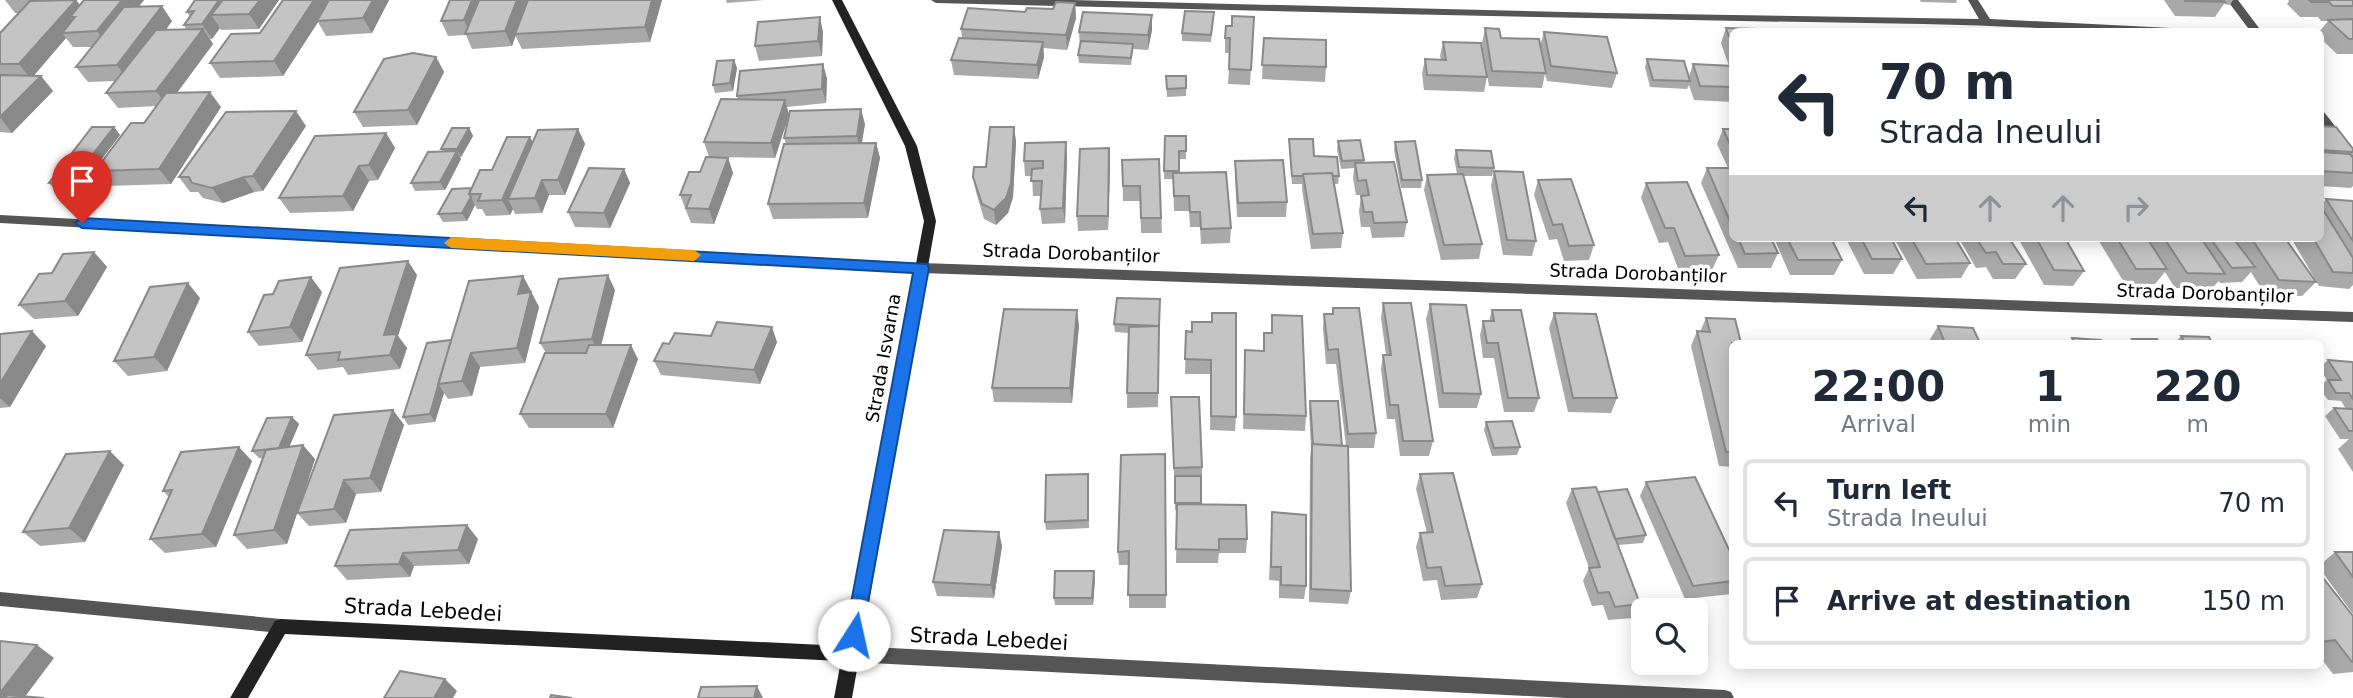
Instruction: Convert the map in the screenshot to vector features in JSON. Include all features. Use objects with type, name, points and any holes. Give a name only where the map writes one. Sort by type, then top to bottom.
[{"type":"street","name":"Strada Isvarna","points":[[837,0],[911,146],[930,221],[843,698]]},
{"type":"street","points":[[936,0],[1986,22],[2109,28]]},
{"type":"street","points":[[1973,0],[1986,22]]},
{"type":"street","points":[[2232,0],[2254,28]]},
{"type":"street","points":[[2324,120],[2353,157]]},
{"type":"street","name":"Strada Dorobanților","points":[[0,219],[921,268],[2353,317]]},
{"type":"street","name":"Strada Lebedei","points":[[0,599],[281,625],[1725,698]]},
{"type":"street","points":[[239,698],[281,625]]},
{"type":"building","points":[[76,0],[19,64],[0,64],[0,33],[30,1]]},
{"type":"building","points":[[84,0],[122,0],[97,31],[62,33],[75,17],[70,17]]},
{"type":"building","points":[[195,0],[219,0],[202,24],[184,25],[194,11],[187,12]]},
{"type":"building","points":[[223,0],[260,0],[249,14],[211,15]]},
{"type":"building","points":[[283,0],[314,0],[274,61],[210,63],[231,34],[260,33]]},
{"type":"building","points":[[329,0],[373,0],[363,18],[317,21]]},
{"type":"building","points":[[450,0],[472,0],[464,20],[441,21]]},
{"type":"building","points":[[479,0],[517,0],[505,31],[465,34]]},
{"type":"building","points":[[528,0],[652,0],[645,27],[515,34]]},
{"type":"building","points":[[2223,0],[2225,2],[2185,1]]},
{"type":"building","points":[[2309,0],[2353,0],[2353,6],[2333,6],[2329,2]]},
{"type":"building","points":[[1056,2],[1075,3],[1066,35],[961,29],[968,8],[1025,12],[1027,8],[1053,9]]},
{"type":"building","points":[[162,6],[117,65],[76,67],[124,7]]},
{"type":"building","points":[[1185,11],[1214,12],[1211,35],[1182,33]]},
{"type":"building","points":[[1083,12],[1152,15],[1148,35],[1079,32]]},
{"type":"building","points":[[1232,16],[1254,17],[1251,70],[1229,69],[1230,38],[1225,38],[1226,26],[1232,26]]},
{"type":"building","points":[[820,17],[818,41],[755,46],[758,22]]},
{"type":"building","points":[[2353,19],[2353,39],[2349,39],[2328,20]]},
{"type":"building","points":[[1485,28],[1499,29],[1501,38],[1539,39],[1546,73],[1492,71]]},
{"type":"building","points":[[203,29],[156,91],[106,93],[156,30]]},
{"type":"building","points":[[1544,32],[1607,37],[1617,73],[1551,66]]},
{"type":"building","points":[[959,38],[1043,42],[1037,65],[951,60]]},
{"type":"building","points":[[1264,38],[1326,40],[1326,67],[1262,65]]},
{"type":"building","points":[[1081,41],[1133,44],[1131,58],[1078,55]]},
{"type":"building","points":[[1443,42],[1481,43],[1487,77],[1427,75],[1425,59],[1446,60]]},
{"type":"building","points":[[413,53],[436,57],[408,110],[354,112],[384,59]]},
{"type":"building","points":[[1647,59],[1684,61],[1690,81],[1653,80]]},
{"type":"building","points":[[734,60],[730,83],[713,85],[717,61]]},
{"type":"building","points":[[823,64],[822,89],[737,96],[740,71]]},
{"type":"building","points":[[1693,64],[1729,66],[1729,87],[1700,86]]},
{"type":"building","points":[[0,75],[41,76],[0,117]]},
{"type":"building","points":[[1166,76],[1186,76],[1186,88],[1167,89]]},
{"type":"building","points":[[210,92],[159,169],[95,171],[131,123],[144,123],[166,93]]},
{"type":"building","points":[[721,99],[785,100],[771,143],[704,142]]},
{"type":"building","points":[[861,109],[857,136],[784,138],[790,111]]},
{"type":"building","points":[[296,111],[253,176],[212,188],[192,183],[189,177],[179,177],[226,112]]},
{"type":"building","points":[[2324,126],[2336,127],[2353,152],[2324,150]]},
{"type":"building","points":[[92,127],[114,127],[71,182],[49,183]]},
{"type":"building","points":[[990,127],[1014,127],[1011,183],[1006,198],[994,210],[982,204],[973,177],[974,167],[986,167]]},
{"type":"building","points":[[452,128],[469,128],[457,149],[441,149]]},
{"type":"building","points":[[578,129],[558,180],[542,180],[535,198],[508,199],[538,130]]},
{"type":"building","points":[[1723,129],[1729,129],[1729,142]]},
{"type":"building","points":[[386,133],[369,165],[359,166],[343,196],[279,198],[315,136]]},
{"type":"building","points":[[1165,136],[1186,136],[1186,151],[1179,151],[1179,171],[1164,171]]},
{"type":"building","points":[[507,137],[530,137],[502,200],[478,201],[481,194],[469,194],[480,170],[492,170]]},
{"type":"building","points":[[1289,139],[1313,139],[1314,156],[1337,157],[1339,176],[1333,176],[1332,173],[1292,176]]},
{"type":"building","points":[[1360,140],[1364,160],[1342,161],[1338,141]]},
{"type":"building","points":[[1415,141],[1422,180],[1402,180],[1395,142]]},
{"type":"building","points":[[1066,142],[1063,208],[1040,209],[1042,181],[1031,181],[1032,169],[1043,168],[1043,161],[1024,161],[1025,143]]},
{"type":"building","points":[[876,143],[864,203],[768,204],[784,144]]},
{"type":"building","points":[[1109,148],[1108,216],[1077,216],[1080,149]]},
{"type":"building","points":[[1456,150],[1491,151],[1494,168],[1459,167]]},
{"type":"building","points":[[457,151],[440,182],[411,183],[428,152]]},
{"type":"building","points":[[2324,152],[2350,154],[2353,158],[2353,173],[2324,171]]},
{"type":"building","points":[[706,157],[728,158],[709,209],[686,208],[691,195],[680,195],[689,172],[700,172]]},
{"type":"building","points":[[1159,159],[1161,218],[1141,218],[1140,186],[1123,186],[1122,160]]},
{"type":"building","points":[[1283,160],[1287,202],[1238,203],[1235,161]]},
{"type":"building","points":[[1394,162],[1407,222],[1374,223],[1372,212],[1364,212],[1361,196],[1369,195],[1366,180],[1358,181],[1355,163]]},
{"type":"building","points":[[589,168],[624,169],[604,213],[568,212]]},
{"type":"building","points":[[1707,168],[1729,168],[1729,219]]},
{"type":"building","points":[[1494,171],[1523,172],[1536,241],[1507,240]]},
{"type":"building","points":[[1226,172],[1231,228],[1201,229],[1200,212],[1190,212],[1189,196],[1174,196],[1173,173]]},
{"type":"building","points":[[1332,173],[1343,233],[1313,234],[1303,174]]},
{"type":"building","points":[[1463,174],[1482,244],[1444,245],[1427,175]]},
{"type":"building","points":[[1571,179],[1594,245],[1569,246],[1562,224],[1553,225],[1538,180]]},
{"type":"building","points":[[1687,182],[1719,255],[1685,256],[1674,228],[1665,228],[1646,183]]},
{"type":"building","points":[[471,188],[471,197],[462,213],[438,214],[452,189]]},
{"type":"building","points":[[2326,199],[2353,201],[2353,241]]},
{"type":"building","points":[[2324,211],[2353,258],[2353,273],[2333,272],[2315,242],[2324,242]]},
{"type":"building","points":[[1740,242],[1773,242],[1778,253],[1745,254]]},
{"type":"building","points":[[1789,242],[1833,242],[1842,260],[1798,260]]},
{"type":"building","points":[[1863,242],[1893,242],[1902,259],[1872,259]]},
{"type":"building","points":[[1913,242],[1957,242],[1970,263],[1926,264]]},
{"type":"building","points":[[1979,242],[2012,242],[2026,264],[2003,264],[1996,252],[1986,253]]},
{"type":"building","points":[[2038,242],[2067,242],[2084,271],[2054,270]]},
{"type":"building","points":[[2119,242],[2150,242],[2167,269],[2136,269]]},
{"type":"building","points":[[2167,242],[2204,242],[2225,274],[2187,273]]},
{"type":"building","points":[[2213,242],[2236,242],[2255,267],[2232,268]]},
{"type":"building","points":[[2254,242],[2288,242],[2316,282],[2279,280]]},
{"type":"building","points":[[94,252],[65,301],[19,305],[39,274],[52,273],[63,254]]},
{"type":"building","points":[[408,261],[384,335],[397,334],[390,355],[338,360],[340,352],[306,355],[340,268]]},
{"type":"building","points":[[608,275],[592,339],[540,343],[559,279]]},
{"type":"building","points":[[523,276],[518,294],[531,292],[517,348],[471,353],[462,381],[438,384],[469,281]]},
{"type":"building","points":[[311,277],[290,327],[248,332],[264,295],[273,294],[279,281]]},
{"type":"building","points":[[188,283],[154,357],[114,361],[150,287]]},
{"type":"building","points":[[1117,298],[1160,299],[1159,326],[1114,324]]},
{"type":"building","points":[[1383,303],[1411,303],[1433,441],[1403,441],[1398,405],[1390,405],[1383,355],[1391,355]]},
{"type":"building","points":[[1430,304],[1466,305],[1481,394],[1443,393]]},
{"type":"building","points":[[1333,308],[1359,308],[1376,433],[1348,434],[1338,349],[1328,350],[1324,314],[1333,314]]},
{"type":"building","points":[[1004,309],[1077,310],[1070,388],[992,388]]},
{"type":"building","points":[[1492,310],[1521,310],[1539,398],[1508,398],[1498,343],[1487,343],[1483,321],[1494,321]]},
{"type":"building","points":[[1212,313],[1236,313],[1236,417],[1211,416],[1211,360],[1185,359],[1186,331],[1192,332],[1192,322],[1212,322]]},
{"type":"building","points":[[1554,313],[1596,314],[1617,398],[1573,398]]},
{"type":"building","points":[[1272,315],[1302,316],[1306,416],[1244,414],[1245,350],[1264,351],[1264,333],[1272,333]]},
{"type":"building","points":[[1706,318],[1735,319],[1740,340],[1729,340],[1729,452],[1726,452],[1697,331],[1710,332]]},
{"type":"building","points":[[717,322],[772,327],[754,370],[654,361],[663,343],[669,344],[675,333],[711,336]]},
{"type":"building","points":[[1159,326],[1158,393],[1127,393],[1129,327]]},
{"type":"building","points":[[1938,326],[1973,328],[1979,340],[1944,340]]},
{"type":"building","points":[[32,331],[0,384],[0,334]]},
{"type":"building","points":[[2181,336],[2209,337],[2210,340],[2183,340]]},
{"type":"building","points":[[451,340],[430,414],[403,417],[427,343]]},
{"type":"building","points":[[589,345],[631,345],[606,414],[520,414],[545,353],[586,353]]},
{"type":"building","points":[[2328,360],[2353,363],[2353,399],[2349,393],[2336,393],[2328,380],[2341,380]]},
{"type":"building","points":[[1171,397],[1199,397],[1202,467],[1174,468]]},
{"type":"building","points":[[1310,401],[1338,401],[1342,446],[1313,444]]},
{"type":"building","points":[[2334,408],[2353,409],[2353,431],[2349,431]]},
{"type":"building","points":[[393,410],[370,478],[344,480],[334,509],[297,513],[334,415]]},
{"type":"building","points":[[292,417],[279,448],[252,451],[267,418]]},
{"type":"building","points":[[1512,421],[1520,447],[1494,448],[1486,422]]},
{"type":"building","points":[[1312,444],[1348,446],[1351,591],[1311,589]]},
{"type":"building","points":[[303,445],[274,530],[234,535],[266,450]]},
{"type":"building","points":[[239,447],[202,534],[150,539],[172,490],[163,491],[181,452]]},
{"type":"building","points":[[110,451],[69,528],[23,532],[66,454]]},
{"type":"building","points":[[1165,454],[1166,595],[1128,595],[1129,551],[1118,552],[1121,455]]},
{"type":"building","points":[[1453,473],[1482,584],[1445,586],[1441,567],[1427,568],[1420,533],[1433,532],[1420,474]]},
{"type":"building","points":[[1088,474],[1088,520],[1045,522],[1046,475]]},
{"type":"building","points":[[1175,476],[1201,476],[1201,503],[1175,503]]},
{"type":"building","points":[[1695,477],[1729,550],[1729,581],[1693,586],[1646,482]]},
{"type":"building","points":[[1596,487],[1638,598],[1631,598],[1631,605],[1615,607],[1609,592],[1598,593],[1589,568],[1600,567],[1572,489]]},
{"type":"building","points":[[1627,489],[1646,535],[1615,539],[1598,492]]},
{"type":"building","points":[[1177,504],[1246,505],[1247,539],[1219,539],[1219,550],[1176,549]]},
{"type":"building","points":[[1272,512],[1306,515],[1306,586],[1281,585],[1281,567],[1271,567]]},
{"type":"building","points":[[467,525],[458,550],[403,553],[399,564],[335,566],[350,530]]},
{"type":"building","points":[[944,530],[999,532],[991,585],[933,582]]},
{"type":"building","points":[[2335,552],[2353,552],[2353,577]]},
{"type":"building","points":[[1055,571],[1094,571],[1092,598],[1054,598]]},
{"type":"building","points":[[2324,579],[2353,616],[2352,662],[2335,640],[2324,641]]},
{"type":"building","points":[[0,641],[37,645],[0,693]]},
{"type":"building","points":[[400,671],[445,679],[434,698],[384,698]]},
{"type":"building","points":[[757,686],[754,698],[698,698],[701,687]]},
{"type":"building","points":[[7,695],[44,698],[5,698]]},
{"type":"building","points":[[551,695],[572,698],[550,698]]},
{"type":"slow traffic","points":[[451,243],[694,255]]},
{"type":"route","points":[[82,223],[921,268],[854,635]]}]
